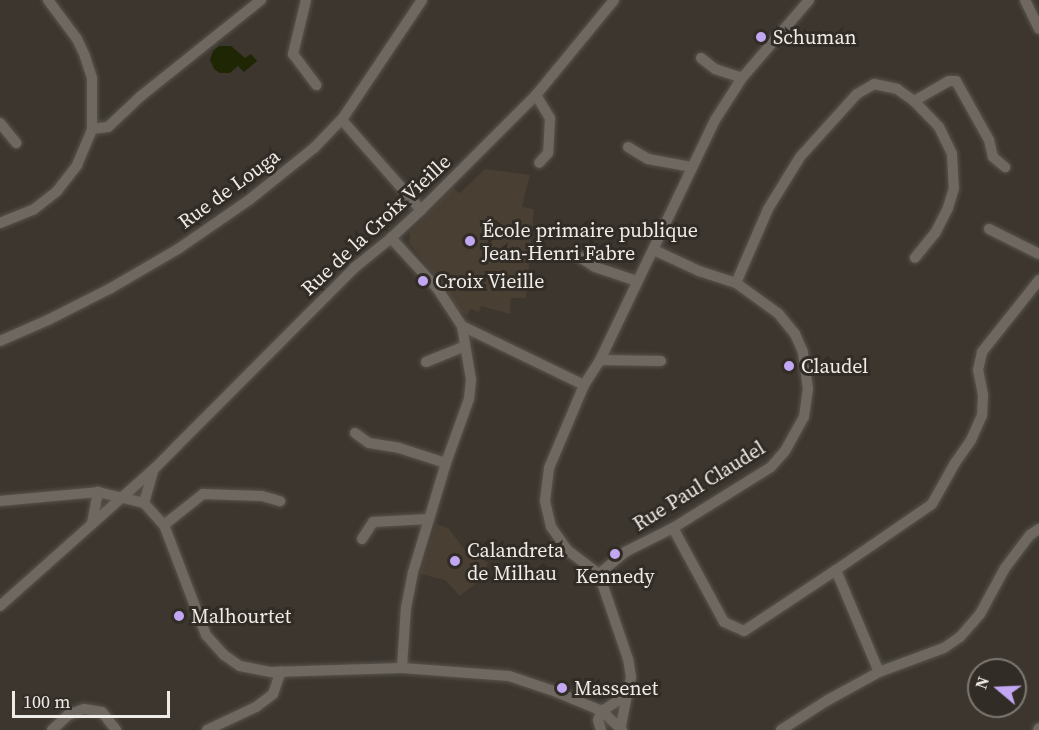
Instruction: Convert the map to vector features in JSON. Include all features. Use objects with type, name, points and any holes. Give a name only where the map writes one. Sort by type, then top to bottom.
[{"type":"street","points":[[0,223],[33,210],[57,191],[77,165],[92,129],[92,78],[85,56],[77,39],[48,0]]},
{"type":"street","points":[[92,129],[108,127],[141,96],[261,0]]},
{"type":"street","points":[[306,0],[292,54],[316,85]]},
{"type":"street","name":"Rue de Louga","points":[[0,340],[111,288],[178,249],[249,200],[314,148],[342,120],[422,0]]},
{"type":"street","name":"Rue de la Croix Vieille","points":[[0,606],[154,469],[354,268],[421,210],[536,95],[614,0]]},
{"type":"street","points":[[600,720],[621,729],[632,677],[599,574],[568,551],[551,527],[545,501],[549,468],[584,386],[600,360],[716,120],[742,78],[809,0]]},
{"type":"street","points":[[1025,0],[1039,29]]},
{"type":"street","points":[[701,58],[715,69],[742,78]]},
{"type":"street","points":[[914,101],[949,81],[956,81],[989,140],[993,157],[1005,167]]},
{"type":"street","points":[[736,283],[768,209],[800,157],[857,94],[874,84],[886,84],[914,101],[939,127],[952,154],[954,188],[948,208],[935,233],[915,258]]},
{"type":"street","points":[[536,95],[550,118],[548,153],[539,164]]},
{"type":"street","points":[[342,120],[421,210]]},
{"type":"street","points":[[0,123],[16,143]]},
{"type":"street","points":[[628,147],[648,159],[692,167]]},
{"type":"street","points":[[989,229],[1039,254]]},
{"type":"street","points":[[391,238],[437,288],[462,326],[471,366],[469,399],[429,519],[406,607],[402,668]]},
{"type":"street","name":"Rue Paul Claudel","points":[[599,574],[626,552],[673,528],[771,467],[785,451],[804,417],[808,389],[799,342],[779,314],[736,283],[699,271],[654,250]]},
{"type":"street","points":[[578,255],[595,267],[637,281]]},
{"type":"street","points":[[673,528],[724,622],[744,631],[836,570],[932,504],[971,440],[982,415],[983,394],[978,370],[982,352],[1039,280]]},
{"type":"street","points":[[462,326],[584,386]]},
{"type":"street","points":[[426,362],[465,346]]},
{"type":"street","points":[[600,360],[662,361]]},
{"type":"street","points":[[355,433],[369,443],[399,448],[446,463]]},
{"type":"street","name":"Rue de la Croix Vieille","points":[[141,502],[154,469]]},
{"type":"street","points":[[92,525],[98,492]]},
{"type":"street","points":[[0,501],[98,492],[124,496],[141,502],[164,525],[198,617],[216,646],[240,666],[258,671],[402,668],[509,676],[576,701],[609,730]]},
{"type":"street","points":[[164,525],[203,494],[262,496],[280,501]]},
{"type":"street","points":[[362,539],[373,522],[429,519]]},
{"type":"street","points":[[781,730],[828,700],[879,672],[944,648],[960,637],[980,614],[1005,568],[1030,535],[1039,529]]},
{"type":"street","points":[[836,570],[879,672]]},
{"type":"street","points":[[207,730],[256,707],[273,694],[281,671]]},
{"type":"street","points":[[600,720],[627,695]]},
{"type":"street","points":[[52,730],[68,715],[84,709],[102,712],[116,730]]},
{"type":"shaded area","points":[[219,46],[231,46],[245,58],[251,54],[257,61],[244,72],[238,66],[230,73],[220,73],[214,69],[210,60],[213,51]]},
{"type":"shaded area","name":"École primaire publique Jean-Henri Fabre","points":[[485,169],[530,175],[522,207],[534,209],[526,298],[511,298],[510,314],[481,306],[479,312],[471,309],[467,316],[458,310],[447,291],[409,243],[410,232],[453,188],[460,193]]},
{"type":"shaded area","name":"Calandreta de Milhau","points":[[436,524],[448,528],[465,550],[474,552],[488,563],[483,577],[460,596],[445,580],[420,574]]},
{"type":"place","name":"Schuman","points":[[761,37]]},
{"type":"place","name":"École primaire publique Jean-Henri Fabre","points":[[470,241]]},
{"type":"place","name":"Croix Vieille","points":[[423,281]]},
{"type":"place","name":"Claudel","points":[[789,366]]},
{"type":"place","name":"Kennedy","points":[[615,554]]},
{"type":"place","name":"Calandreta de Milhau","points":[[455,561]]},
{"type":"place","name":"Malhourtet","points":[[179,616]]},
{"type":"place","name":"Massenet","points":[[562,688]]}]
